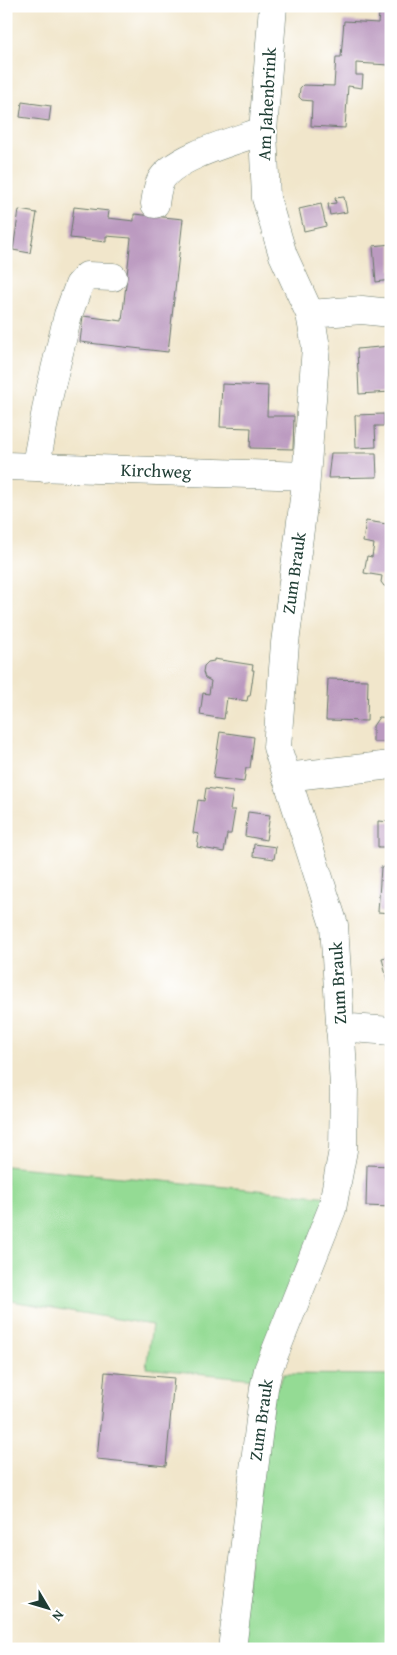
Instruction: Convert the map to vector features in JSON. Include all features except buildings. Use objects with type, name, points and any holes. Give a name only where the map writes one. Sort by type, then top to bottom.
[{"type":"street","name":"Am Jahenbrink","points":[[273,6],[263,131],[266,198],[283,255],[310,314]]},
{"type":"street","points":[[155,204],[160,181],[168,171],[210,150],[263,131]]},
{"type":"street","points":[[44,468],[38,454],[48,399],[70,307],[79,285],[87,276],[113,277]]},
{"type":"street","points":[[310,314],[362,310],[391,313]]},
{"type":"street","name":"Zum Brauk","points":[[232,1649],[264,1388],[268,1370],[332,1209],[344,1150],[344,1086],[334,925],[277,747],[284,643],[306,476],[316,346],[310,314]]},
{"type":"street","name":"Kirchweg","points":[[6,466],[306,476]]},
{"type":"street","points":[[286,777],[391,765]]},
{"type":"street","points":[[340,1030],[351,1028],[391,1031]]},
{"type":"green space","points":[[6,1166],[331,1197],[256,1379],[146,1368],[152,1325],[6,1300]]},
{"type":"green space","points":[[284,1374],[391,1375],[391,1649],[237,1649],[273,1394]]}]
